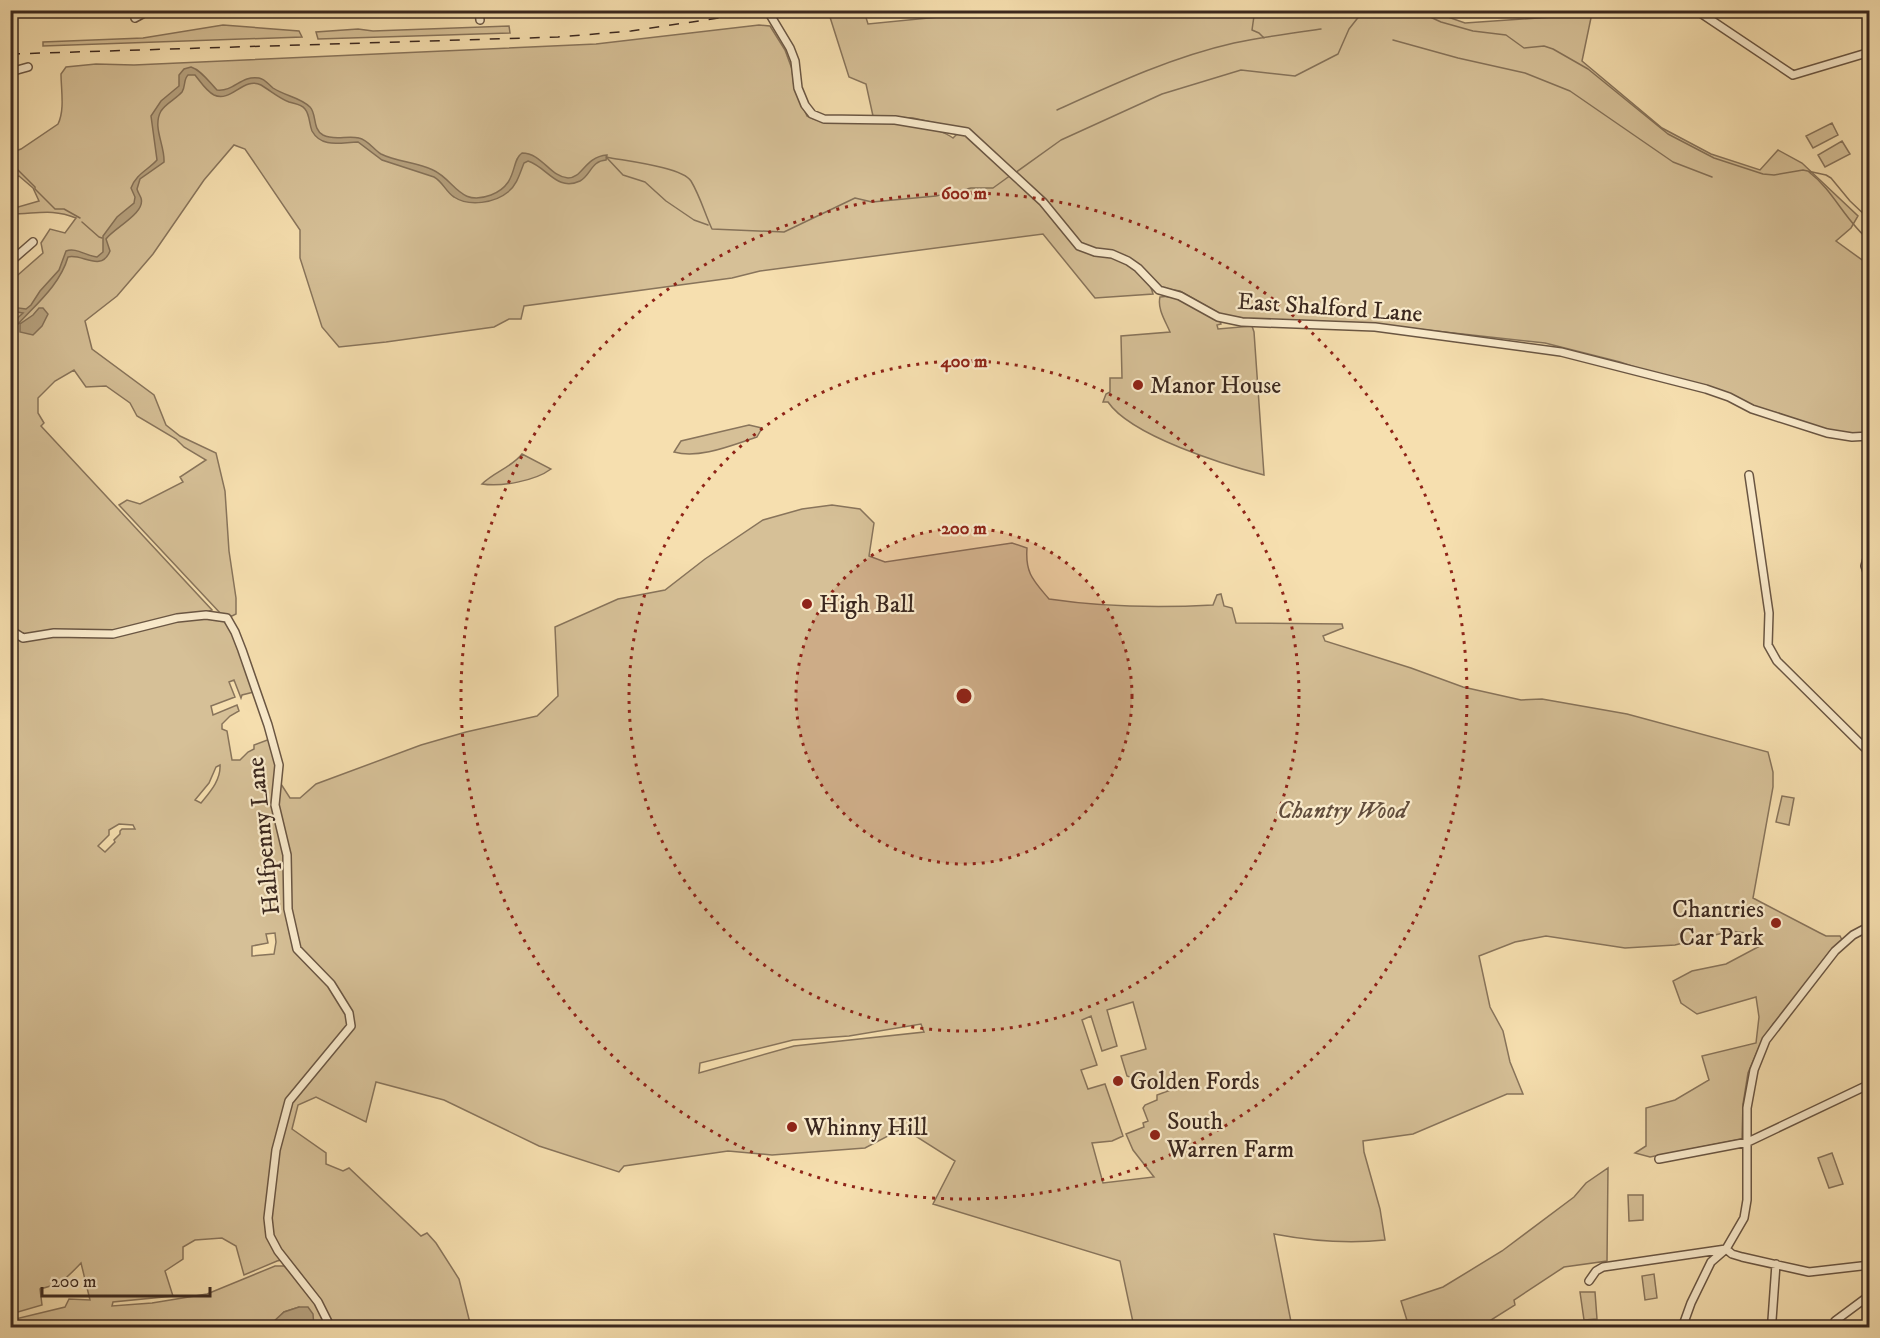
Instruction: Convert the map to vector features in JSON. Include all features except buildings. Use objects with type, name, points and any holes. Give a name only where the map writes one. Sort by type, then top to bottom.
[{"type":"main road","points":[[1867,10],[1869,19]]},
{"type":"street","points":[[135,18],[157,10]]},
{"type":"street","points":[[479,10],[480,20]]},
{"type":"street","points":[[1696,10],[1792,75],[1869,52]]},
{"type":"street","name":"East Shalford Lane","points":[[769,13],[790,48],[795,61],[798,88],[805,105],[812,114],[824,119],[895,120],[963,130],[1043,202],[1079,246],[1095,252],[1112,254],[1128,261],[1159,290],[1180,296],[1208,312],[1229,320],[1375,327],[1561,352],[1706,389],[1729,397],[1752,409],[1827,433],[1852,437],[1869,436]]},
{"type":"street","points":[[10,72],[28,67]]},
{"type":"street","points":[[10,262],[33,242]]},
{"type":"street","points":[[1749,475],[1769,613],[1768,645],[1770,652],[1869,753]]},
{"type":"street","points":[[1869,548],[1865,566],[1869,581]]},
{"type":"street","name":"Halfpenny Lane","points":[[10,625],[12,631],[23,638],[54,633],[112,633],[177,618],[206,615],[226,618],[235,632],[270,732],[279,765],[275,805],[287,855],[288,909],[297,949],[331,984],[349,1013],[351,1026],[290,1101],[276,1150],[268,1218],[270,1236],[278,1251],[318,1302],[331,1328]]},
{"type":"street","points":[[1682,1328],[1691,1303],[1711,1262],[1726,1249],[1744,1218],[1748,1142],[1747,1108],[1752,1075],[1766,1040],[1827,960],[1845,941],[1869,926]]},
{"type":"street","points":[[1659,1159],[1748,1142],[1869,1084]]},
{"type":"street","points":[[1589,1281],[1596,1271],[1603,1268],[1726,1249],[1732,1254],[1809,1272],[1869,1265]]},
{"type":"street","points":[[1772,1320],[1776,1264]]},
{"type":"street","points":[[1835,1321],[1869,1295]]},
{"type":"green space","name":"Chantry Wood","points":[[977,10],[1256,10],[1258,13],[1281,10],[1428,10],[1465,23],[1566,16],[1566,11],[1590,11],[1592,13],[1582,61],[1662,128],[1711,154],[1760,170],[1778,150],[1802,163],[1858,216],[1851,228],[1836,241],[1869,265],[1869,434],[1851,435],[1816,428],[1778,413],[1750,406],[1620,362],[1545,343],[1363,323],[1250,319],[1222,315],[1180,291],[1162,288],[1127,263],[1146,280],[1153,294],[1095,298],[1043,234],[760,271],[732,278],[524,306],[521,319],[509,319],[494,327],[339,347],[322,327],[300,258],[300,230],[245,149],[234,145],[204,180],[153,254],[117,296],[85,321],[92,349],[154,395],[166,425],[180,436],[216,453],[225,491],[236,614],[222,615],[119,505],[127,500],[140,504],[183,482],[180,477],[206,460],[137,416],[130,403],[106,386],[86,387],[74,370],[55,381],[38,398],[38,413],[44,423],[41,426],[212,610],[184,620],[208,618],[223,620],[231,630],[254,692],[242,695],[241,698],[234,680],[229,682],[235,697],[211,706],[213,715],[237,705],[239,711],[222,724],[222,729],[227,731],[232,760],[240,760],[254,749],[254,745],[270,739],[276,762],[275,783],[281,784],[290,798],[300,798],[316,784],[421,745],[537,716],[558,696],[555,627],[618,599],[665,590],[705,559],[763,520],[802,509],[832,505],[860,509],[874,523],[869,556],[885,562],[1012,543],[1027,548],[1029,571],[1049,599],[1110,605],[1193,606],[1213,605],[1217,595],[1221,594],[1224,606],[1232,608],[1236,623],[1342,624],[1343,628],[1323,636],[1325,641],[1463,687],[1521,700],[1542,699],[1627,714],[1768,752],[1773,772],[1773,787],[1753,898],[1826,936],[1840,936],[1842,940],[1830,951],[1791,1004],[1773,1024],[1760,1045],[1748,1073],[1743,1104],[1742,1139],[1650,1157],[1635,1153],[1646,1146],[1646,1108],[1675,1100],[1709,1080],[1702,1056],[1756,1043],[1759,1017],[1756,997],[1697,1014],[1681,1003],[1673,981],[1692,971],[1726,964],[1758,947],[1746,933],[1731,931],[1675,945],[1625,948],[1546,936],[1515,942],[1479,956],[1490,1007],[1503,1031],[1510,1062],[1523,1094],[1507,1094],[1413,1134],[1363,1141],[1380,1209],[1385,1240],[1329,1241],[1274,1234],[1292,1327],[1134,1327],[1120,1261],[933,1204],[955,1161],[903,1128],[865,1148],[772,1155],[728,1151],[624,1166],[619,1172],[539,1146],[444,1100],[376,1082],[366,1122],[316,1097],[298,1105],[292,1129],[326,1153],[326,1164],[343,1171],[349,1168],[421,1236],[427,1233],[459,1279],[471,1327],[333,1327],[325,1308],[313,1293],[314,1291],[286,1259],[244,1275],[236,1246],[222,1238],[195,1240],[183,1247],[183,1259],[165,1271],[173,1296],[113,1302],[112,1306],[152,1303],[207,1294],[275,1266],[284,1266],[310,1294],[329,1327],[314,1327],[314,1322],[299,1307],[284,1312],[273,1324],[277,1327],[11,1327],[11,1320],[65,1307],[69,1299],[90,1300],[81,1263],[63,1280],[40,1289],[42,1305],[11,1314],[11,281],[43,253],[41,243],[50,229],[65,233],[76,218],[51,212],[11,214],[11,209],[39,201],[33,188],[19,176],[11,179],[10,153],[21,149],[58,124],[62,106],[61,74],[66,67],[596,44],[759,25],[770,26],[785,50],[792,69],[794,87],[807,116],[829,122],[912,125],[936,130],[953,138],[959,132],[965,134],[967,130],[913,118],[873,116],[866,84],[849,77],[829,14],[864,11],[868,24],[969,14]],"holes":[[[220,765],[219,776],[214,786],[201,803],[195,800],[209,783],[216,767]],[[119,824],[133,825],[135,829],[122,829],[114,840],[115,842],[105,852],[98,846],[109,835],[109,830]],[[275,933],[274,954],[252,956],[252,946],[268,943],[266,934]],[[1133,1002],[1146,1049],[1121,1056],[1127,1076],[1168,1091],[1157,1095],[1157,1100],[1145,1105],[1143,1108],[1148,1121],[1143,1123],[1144,1127],[1126,1134],[1133,1150],[1154,1177],[1103,1183],[1092,1143],[1112,1141],[1123,1136],[1105,1084],[1088,1089],[1081,1070],[1097,1065],[1082,1020],[1091,1016],[1102,1051],[1117,1046],[1107,1010]],[[921,1024],[924,1032],[794,1046],[699,1073],[700,1063],[793,1040],[849,1036]]]},
{"type":"green space","points":[[223,25],[299,31],[302,37],[43,46],[43,42],[143,38]]},
{"type":"green space","points":[[509,26],[510,33],[318,39],[316,32],[358,29],[373,31]]},
{"type":"green space","points":[[1832,123],[1838,135],[1813,148],[1806,136]]},
{"type":"green space","points":[[1842,141],[1850,154],[1825,167],[1818,155]]},
{"type":"green space","points":[[1160,297],[1176,298],[1220,321],[1221,324],[1217,325],[1218,329],[1252,326],[1264,475],[1180,448],[1137,426],[1108,402],[1103,402],[1106,394],[1110,392],[1110,378],[1122,378],[1121,336],[1170,332],[1161,311]]},
{"type":"green space","points":[[749,425],[762,428],[757,437],[727,447],[694,454],[674,452],[681,441]]},
{"type":"green space","points":[[522,454],[551,469],[536,477],[518,482],[499,485],[482,484],[513,462]]},
{"type":"green space","points":[[1782,796],[1794,798],[1789,825],[1776,822]]},
{"type":"green space","points":[[1832,1153],[1843,1184],[1829,1188],[1818,1158]]},
{"type":"green space","points":[[1608,1168],[1607,1261],[1564,1267],[1514,1300],[1515,1305],[1480,1327],[1409,1327],[1401,1301],[1443,1287],[1502,1251],[1574,1197],[1586,1183]]},
{"type":"green space","points":[[1628,1195],[1643,1195],[1643,1220],[1629,1221]]},
{"type":"green space","points":[[1654,1274],[1657,1298],[1645,1300],[1642,1276]]},
{"type":"green space","points":[[1580,1292],[1595,1292],[1597,1319],[1584,1320]]},
{"type":"shaded area","points":[[191,67],[202,73],[217,90],[228,89],[247,79],[263,79],[273,88],[310,107],[317,129],[323,135],[332,138],[362,139],[381,154],[433,170],[458,191],[472,198],[491,195],[506,185],[522,153],[535,157],[556,174],[568,178],[577,175],[593,159],[607,155],[606,160],[597,163],[584,178],[572,184],[558,181],[528,161],[524,163],[514,186],[503,196],[489,201],[467,202],[451,195],[434,177],[382,160],[358,142],[333,143],[321,140],[312,131],[307,111],[303,107],[285,100],[261,85],[249,84],[226,96],[220,96],[208,91],[195,75],[188,75],[182,92],[163,108],[159,117],[158,130],[164,162],[140,179],[137,189],[141,198],[139,209],[106,239],[110,251],[106,257],[96,262],[73,256],[68,257],[51,288],[11,332],[11,324],[23,313],[11,311],[11,307],[26,309],[31,305],[59,270],[66,251],[74,250],[97,257],[103,252],[103,236],[117,217],[134,203],[135,197],[131,188],[133,183],[157,160],[151,116],[161,101],[179,86],[179,75],[184,69]]},
{"type":"shaded area","points":[[39,308],[43,308],[48,314],[42,326],[33,335],[20,332],[20,324]]},
{"type":"shaded area","points":[[299,1307],[308,1307],[313,1314],[314,1327],[277,1327],[272,1323],[284,1312]]},
{"type":"waterway","points":[[1256,11],[1264,10]]},
{"type":"waterway","points":[[1015,173],[1061,140],[1162,94],[1241,70],[1295,76],[1338,54],[1349,29],[1364,10]]},
{"type":"waterway","points":[[1415,10],[1441,22],[1473,31],[1506,35],[1524,48],[1544,46],[1553,49],[1588,69],[1668,134],[1714,158],[1763,174],[1774,175],[1803,170],[1826,175],[1870,220]]},
{"type":"waterway","points":[[1256,11],[1252,30],[1264,38]]},
{"type":"waterway","points":[[1057,110],[1122,81],[1188,56],[1245,41],[1321,29]]},
{"type":"waterway","points":[[1393,40],[1525,73],[1570,91],[1673,162],[1712,177]]},
{"type":"waterway","points":[[606,157],[665,168],[686,176],[694,187],[712,229],[784,232],[855,198],[872,202],[936,196],[971,188],[993,188],[1011,175]]},
{"type":"waterway","points":[[607,158],[623,175],[645,182],[666,201],[694,220],[708,225]]},
{"type":"waterway","points":[[10,166],[13,165],[55,209],[64,209],[80,218]]},
{"type":"waterway","points":[[1809,172],[1826,188],[1853,224],[1870,241]]},
{"type":"waterway","points":[[82,222],[102,238]]},
{"type":"railway","points":[[10,54],[558,37],[631,31],[772,10]]},
{"type":"place","name":"Manor House","points":[[1138,385]]},
{"type":"place","name":"High Ball","points":[[807,604]]},
{"type":"place","name":"Chantries Car Park","points":[[1776,923]]},
{"type":"place","name":"Golden Fords","points":[[1118,1081]]},
{"type":"place","name":"Whinny Hill","points":[[792,1127]]},
{"type":"place","name":"South Warren Farm","points":[[1155,1135]]}]
